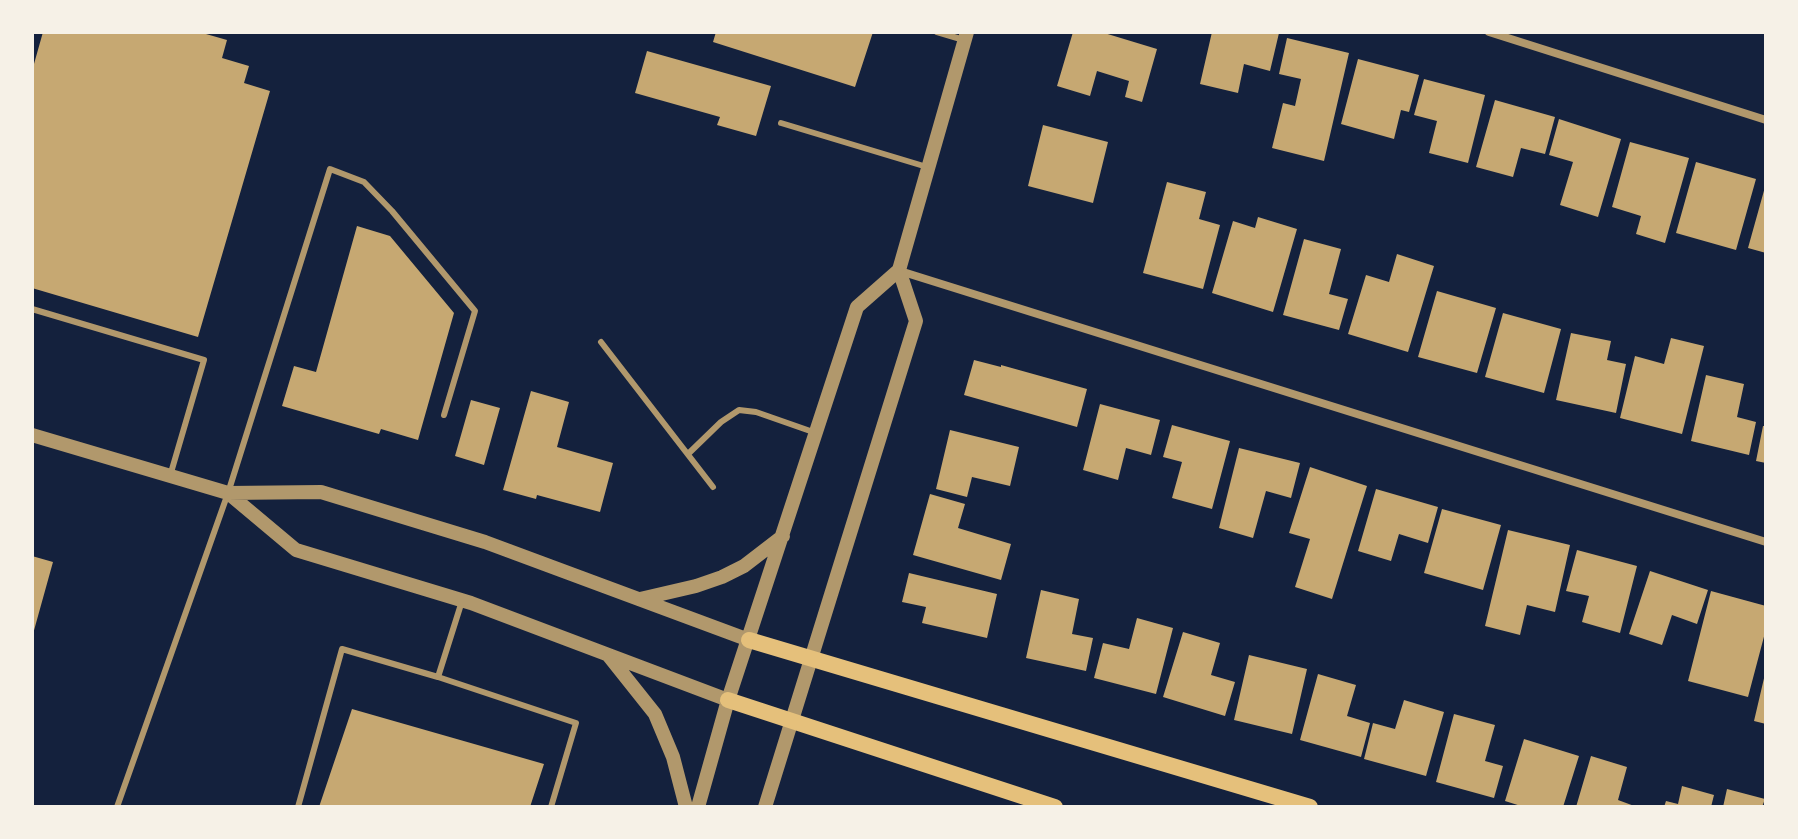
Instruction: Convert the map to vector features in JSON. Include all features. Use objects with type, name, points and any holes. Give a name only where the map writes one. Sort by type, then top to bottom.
[{"type":"main road","points":[[749,640],[1310,807]]},
{"type":"main road","points":[[728,700],[1055,807]]},
{"type":"street","points":[[1489,32],[1766,120]]},
{"type":"street","points":[[698,807],[728,700],[857,307],[899,270],[965,36]]},
{"type":"street","points":[[899,270],[1766,542]]},
{"type":"street","points":[[765,807],[916,321],[899,270]]},
{"type":"street","points":[[32,435],[228,493],[321,492],[485,542],[749,640]]},
{"type":"street","points":[[228,493],[296,550],[462,601],[728,700]]},
{"type":"street","points":[[639,599],[722,577],[744,566],[783,535]]},
{"type":"street","points":[[608,655],[655,714],[673,757],[686,807]]},
{"type":"lane","points":[[937,32],[965,36]]},
{"type":"lane","points":[[781,123],[929,168]]},
{"type":"lane","points":[[117,807],[228,493],[330,169],[364,182],[475,311],[444,415]]},
{"type":"lane","points":[[32,309],[204,360],[170,476]]},
{"type":"lane","points":[[601,342],[713,487]]},
{"type":"lane","points":[[688,454],[721,422],[739,410],[756,412],[816,433]]},
{"type":"lane","points":[[438,677],[462,601]]},
{"type":"lane","points":[[298,807],[342,649],[576,723],[551,807]]},
{"type":"building","points":[[43,32],[199,32],[227,40],[222,58],[249,66],[244,83],[270,91],[198,337],[32,288],[32,71]]},
{"type":"building","points":[[716,32],[873,32],[855,87],[713,42]]},
{"type":"building","points":[[1073,32],[1101,32],[1157,49],[1142,102],[1125,97],[1129,81],[1097,71],[1090,96],[1057,86]]},
{"type":"building","points":[[1212,32],[1279,33],[1270,71],[1244,64],[1238,93],[1200,84]]},
{"type":"building","points":[[1287,38],[1349,53],[1324,161],[1272,148],[1283,103],[1295,106],[1301,79],[1279,74]]},
{"type":"building","points":[[647,51],[771,86],[756,136],[717,125],[720,117],[635,93]]},
{"type":"building","points":[[1358,59],[1419,75],[1409,112],[1401,110],[1394,139],[1341,124]]},
{"type":"building","points":[[1424,79],[1485,95],[1468,163],[1429,153],[1437,121],[1414,115]]},
{"type":"building","points":[[1495,100],[1555,117],[1545,154],[1521,148],[1513,177],[1476,167]]},
{"type":"building","points":[[1559,119],[1621,139],[1598,217],[1560,205],[1573,162],[1549,155]]},
{"type":"building","points":[[1043,125],[1108,142],[1093,203],[1028,186]]},
{"type":"building","points":[[1630,142],[1689,158],[1665,243],[1636,234],[1641,216],[1612,207]]},
{"type":"building","points":[[1696,162],[1756,179],[1736,250],[1676,233]]},
{"type":"building","points":[[1167,182],[1206,192],[1199,219],[1220,225],[1203,289],[1143,273]]},
{"type":"building","points":[[1766,187],[1766,253],[1748,248]]},
{"type":"building","points":[[1258,217],[1297,229],[1273,312],[1212,293],[1233,221],[1255,228]]},
{"type":"building","points":[[357,226],[390,236],[454,313],[418,440],[381,429],[379,434],[282,406],[294,366],[316,372]]},
{"type":"building","points":[[1304,239],[1341,249],[1329,294],[1348,299],[1339,330],[1283,315]]},
{"type":"building","points":[[1397,254],[1434,266],[1408,352],[1348,334],[1366,275],[1389,282]]},
{"type":"building","points":[[1437,291],[1496,308],[1477,373],[1418,357]]},
{"type":"building","points":[[1503,313],[1561,329],[1544,393],[1485,377]]},
{"type":"building","points":[[1571,333],[1611,341],[1607,360],[1626,364],[1616,413],[1556,400]]},
{"type":"building","points":[[1671,338],[1704,346],[1682,434],[1620,418],[1635,356],[1664,364]]},
{"type":"building","points":[[974,360],[1087,389],[1077,427],[964,395]]},
{"type":"building","points":[[1706,375],[1744,384],[1737,417],[1756,422],[1749,455],[1691,441]]},
{"type":"building","points":[[531,391],[569,402],[557,447],[613,463],[600,512],[537,495],[536,499],[503,490]]},
{"type":"building","points":[[471,400],[500,408],[484,465],[455,456]]},
{"type":"building","points":[[1100,404],[1160,420],[1151,455],[1126,448],[1118,480],[1083,470]]},
{"type":"building","points":[[1172,425],[1230,441],[1212,509],[1172,498],[1182,462],[1163,457]]},
{"type":"building","points":[[1763,426],[1766,426],[1766,463],[1756,461]]},
{"type":"building","points":[[950,430],[1019,447],[1010,486],[972,477],[967,497],[936,489]]},
{"type":"building","points":[[1239,448],[1300,463],[1291,498],[1266,491],[1253,538],[1219,528]]},
{"type":"building","points":[[1310,467],[1367,486],[1332,599],[1295,587],[1310,539],[1289,533]]},
{"type":"building","points":[[1376,489],[1438,507],[1428,543],[1399,534],[1391,561],[1358,551]]},
{"type":"building","points":[[930,494],[965,504],[958,528],[1011,544],[1001,580],[913,555]]},
{"type":"building","points":[[1442,509],[1501,525],[1483,590],[1424,573]]},
{"type":"building","points":[[1508,530],[1570,545],[1555,612],[1527,605],[1520,635],[1485,626]]},
{"type":"building","points":[[1577,550],[1637,566],[1620,633],[1582,622],[1589,596],[1566,591]]},
{"type":"building","points":[[32,556],[53,562],[33,634],[32,634]]},
{"type":"building","points":[[1650,571],[1708,590],[1697,624],[1672,615],[1662,645],[1629,634]]},
{"type":"building","points":[[909,573],[997,594],[987,638],[922,623],[926,607],[902,602]]},
{"type":"building","points":[[1041,590],[1079,599],[1072,634],[1093,638],[1086,671],[1026,658]]},
{"type":"building","points":[[1711,591],[1766,606],[1766,629],[1748,697],[1688,681]]},
{"type":"building","points":[[1137,618],[1173,628],[1156,694],[1094,678],[1103,643],[1129,649]]},
{"type":"building","points":[[1183,632],[1220,643],[1211,675],[1235,682],[1225,716],[1163,697]]},
{"type":"building","points":[[1249,655],[1307,669],[1292,734],[1234,720]]},
{"type":"building","points":[[1318,674],[1356,685],[1347,716],[1370,723],[1361,757],[1300,740]]},
{"type":"building","points":[[1766,674],[1766,724],[1754,721]]},
{"type":"building","points":[[1404,700],[1444,712],[1426,776],[1364,759],[1373,723],[1395,729]]},
{"type":"building","points":[[352,709],[544,764],[530,807],[319,807]]},
{"type":"building","points":[[1454,714],[1495,725],[1485,761],[1503,766],[1494,798],[1436,782]]},
{"type":"building","points":[[1524,739],[1579,756],[1563,807],[1524,807],[1505,801]]},
{"type":"building","points":[[1591,756],[1627,767],[1618,800],[1637,807],[1576,807]]},
{"type":"building","points":[[1682,786],[1714,795],[1711,807],[1664,807],[1666,801],[1678,804]]},
{"type":"building","points":[[1727,789],[1765,799],[1762,807],[1723,807]]}]
